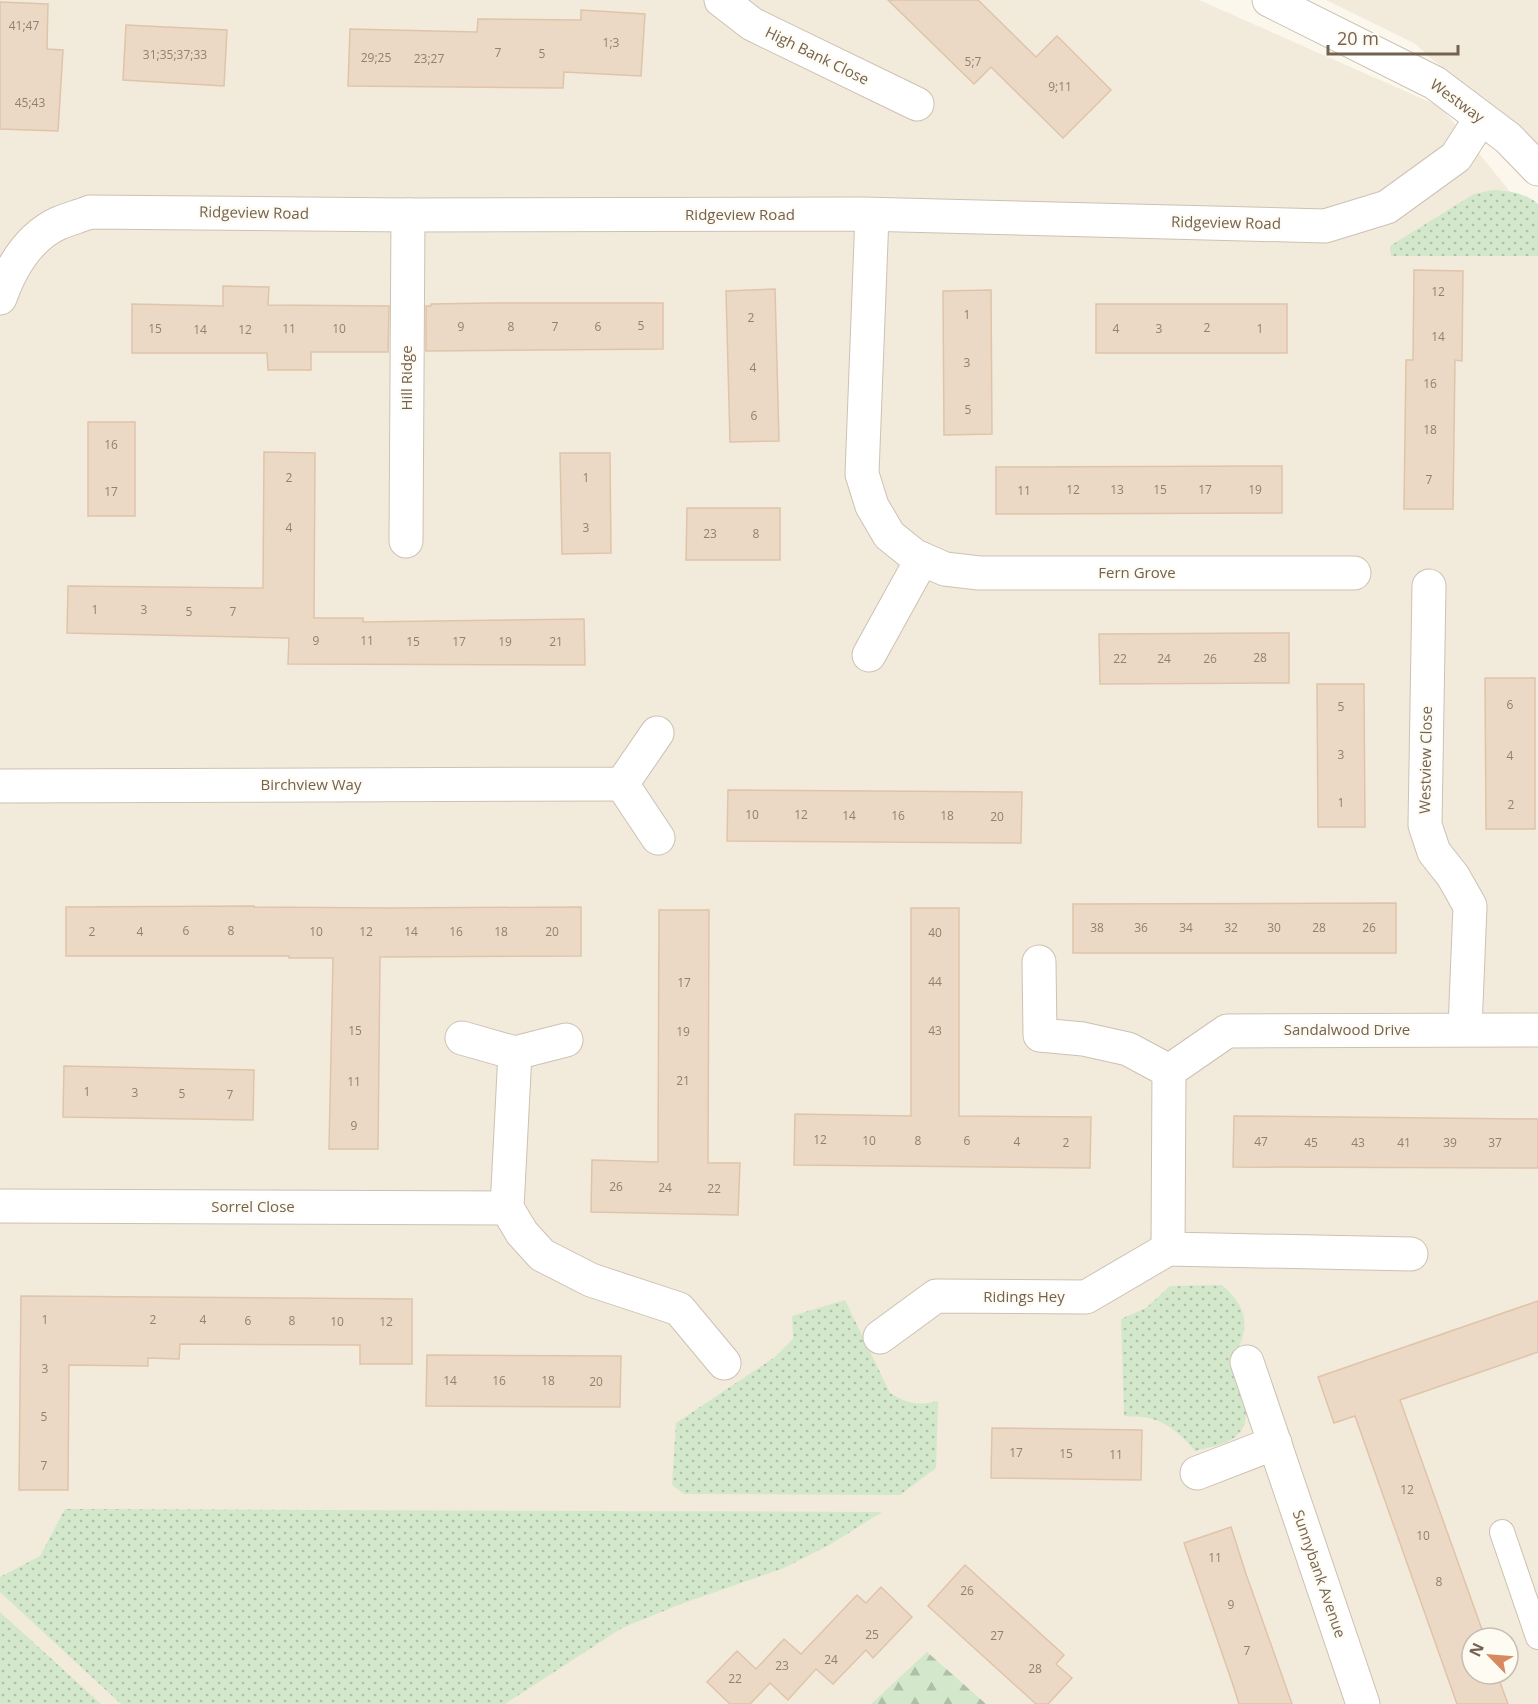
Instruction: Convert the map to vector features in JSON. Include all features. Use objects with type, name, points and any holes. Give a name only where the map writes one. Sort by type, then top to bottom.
[{"type":"street","name":"High Bank Close","points":[[721,0],[752,24],[917,104]]},
{"type":"street","name":"Westway","points":[[1269,0],[1435,83],[1508,138],[1538,169]]},
{"type":"street","name":"Ridgeview Road","points":[[0,298],[9,273],[29,244],[57,224],[90,212],[408,216],[872,215],[1325,226],[1387,207],[1456,157],[1481,118]]},
{"type":"street","name":"Fern Grove","points":[[872,215],[862,474],[872,506],[889,535],[915,556],[945,569],[979,573],[1354,573]]},
{"type":"street","name":"Hill Ridge","points":[[406,542],[408,216]]},
{"type":"street","points":[[869,655],[922,559]]},
{"type":"street","name":"Westview Close","points":[[1429,586],[1425,825],[1434,852],[1453,876],[1470,906],[1465,1029]]},
{"type":"street","points":[[657,733],[622,784],[658,838]]},
{"type":"street","name":"Birchview Way","points":[[0,786],[622,784]]},
{"type":"street","points":[[1039,962],[1040,1035],[1083,1039],[1128,1049],[1169,1071],[1168,1249],[1411,1254]]},
{"type":"street","name":"Sandalwood Drive","points":[[1169,1071],[1227,1031],[1538,1030]]},
{"type":"street","points":[[462,1038],[515,1053],[566,1040]]},
{"type":"street","points":[[515,1053],[507,1208],[522,1233],[542,1255],[591,1280],[679,1309],[724,1363]]},
{"type":"street","name":"Sorrel Close","points":[[0,1206],[507,1208]]},
{"type":"street","name":"Ridings Hey","points":[[880,1337],[936,1296],[1086,1297],[1168,1249]]},
{"type":"street","name":"Sunnybank Avenue","points":[[1247,1362],[1363,1704]]},
{"type":"street","points":[[1197,1473],[1275,1443]]},
{"type":"lane","points":[[1502,1533],[1538,1637]]},
{"type":"shaded area","points":[[0,0],[1199,0],[1441,107],[1538,226],[1538,1704],[0,1704]]},
{"type":"shaded area","points":[[1326,0],[1538,0],[1538,157],[1502,121],[1414,43]]},
{"type":"green space","points":[[1493,190],[1517,193],[1538,204],[1538,256],[1391,256],[1390,246],[1474,194]]},
{"type":"green space","points":[[1222,1285],[1243,1312],[1244,1331],[1237,1352],[1230,1363],[1243,1395],[1246,1417],[1244,1426],[1238,1435],[1227,1442],[1195,1451],[1180,1435],[1156,1420],[1124,1416],[1121,1319],[1146,1308],[1170,1286]]},
{"type":"green space","points":[[845,1300],[890,1393],[913,1403],[938,1401],[936,1468],[900,1495],[684,1494],[672,1485],[676,1423],[775,1357],[793,1339],[792,1316]]},
{"type":"green space","points":[[65,1509],[882,1512],[831,1544],[784,1568],[681,1604],[622,1628],[505,1704],[121,1704],[0,1592],[0,1577],[40,1556]]},
{"type":"green space","points":[[0,1612],[101,1704],[0,1704]]},
{"type":"green space","points":[[927,1652],[986,1704],[871,1704]]},
{"type":"building","points":[[888,0],[978,0],[1036,57],[1057,36],[1111,90],[1063,138],[991,67],[974,84]]},
{"type":"building","points":[[0,2],[48,4],[47,49],[63,50],[58,131],[0,129]]},
{"type":"building","points":[[581,10],[645,14],[641,76],[564,72],[563,88],[348,86],[350,29],[477,32],[478,19],[581,20]]},
{"type":"building","points":[[126,25],[227,30],[224,86],[123,80]]},
{"type":"building","points":[[1414,270],[1463,271],[1462,361],[1455,360],[1453,509],[1404,509],[1406,360],[1413,360]]},
{"type":"building","points":[[223,286],[269,287],[268,305],[389,306],[388,352],[311,352],[311,370],[268,370],[267,353],[132,353],[132,304],[223,306]]},
{"type":"building","points":[[775,289],[779,441],[730,442],[726,291]]},
{"type":"building","points":[[991,290],[992,434],[944,435],[943,291]]},
{"type":"building","points":[[490,303],[663,303],[663,349],[426,351],[426,306]]},
{"type":"building","points":[[1096,304],[1287,304],[1287,353],[1096,353]]},
{"type":"building","points":[[88,422],[135,422],[135,516],[88,516]]},
{"type":"building","points":[[264,452],[315,453],[314,618],[363,618],[363,622],[584,619],[585,665],[288,664],[289,638],[67,633],[68,586],[263,588]]},
{"type":"building","points":[[560,453],[610,453],[611,553],[562,554]]},
{"type":"building","points":[[1282,466],[1282,513],[996,514],[996,467]]},
{"type":"building","points":[[687,508],[780,508],[780,560],[686,560]]},
{"type":"building","points":[[1289,633],[1289,683],[1100,684],[1099,634]]},
{"type":"building","points":[[1485,678],[1535,678],[1535,829],[1486,829]]},
{"type":"building","points":[[1317,684],[1364,684],[1365,827],[1318,827]]},
{"type":"building","points":[[728,790],[1022,792],[1021,843],[727,841]]},
{"type":"building","points":[[1396,903],[1396,953],[1073,953],[1073,904]]},
{"type":"building","points":[[66,907],[581,907],[581,956],[380,957],[378,1149],[329,1149],[333,958],[66,956]]},
{"type":"building","points":[[911,908],[959,908],[959,1116],[1091,1117],[1090,1168],[794,1165],[795,1114],[911,1116]]},
{"type":"building","points":[[659,910],[709,910],[708,1163],[740,1163],[738,1215],[591,1212],[592,1160],[658,1162]]},
{"type":"building","points":[[64,1066],[254,1070],[253,1120],[63,1117]]},
{"type":"building","points":[[1234,1116],[1538,1119],[1538,1168],[1233,1167]]},
{"type":"building","points":[[21,1296],[412,1299],[412,1364],[360,1364],[360,1345],[180,1344],[179,1359],[148,1358],[148,1366],[69,1365],[68,1490],[19,1490]]},
{"type":"building","points":[[1538,1301],[1538,1352],[1400,1400],[1481,1626],[1460,1626],[1460,1686],[1501,1686],[1508,1704],[1457,1704],[1355,1416],[1334,1423],[1318,1377]]},
{"type":"building","points":[[427,1355],[621,1356],[620,1407],[426,1406]]},
{"type":"building","points":[[992,1428],[1142,1430],[1141,1480],[991,1478]]},
{"type":"building","points":[[1231,1527],[1292,1704],[1239,1704],[1184,1543]]},
{"type":"building","points":[[965,1565],[1064,1655],[1056,1664],[1072,1678],[1048,1704],[1036,1704],[928,1606]]},
{"type":"building","points":[[881,1587],[912,1617],[873,1658],[866,1650],[833,1684],[816,1669],[788,1700],[770,1683],[750,1704],[730,1704],[707,1682],[737,1651],[756,1669],[784,1639],[801,1654],[857,1595],[866,1603]]}]
